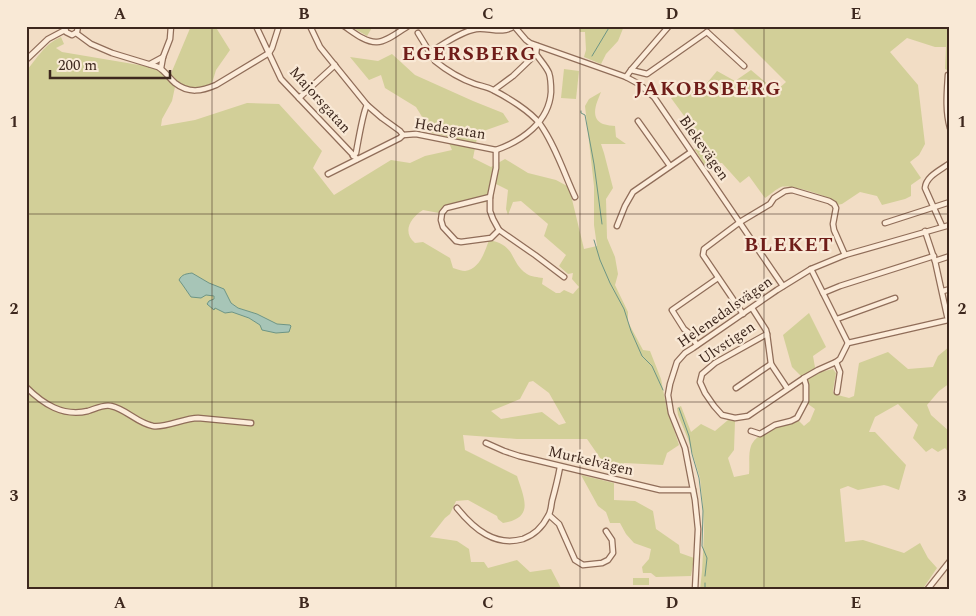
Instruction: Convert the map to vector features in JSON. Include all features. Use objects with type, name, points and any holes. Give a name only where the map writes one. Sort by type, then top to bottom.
[{"type":"street","points":[[76,33],[78,26]]},
{"type":"street","points":[[161,68],[162,57],[170,38],[171,26]]},
{"type":"street","name":"Majorsgatan","points":[[256,26],[281,79],[355,158]]},
{"type":"street","points":[[26,60],[48,39],[65,28],[70,34],[76,33],[90,44],[161,68],[182,88],[196,91],[216,84],[269,54],[279,26]]},
{"type":"street","name":"Hedegatan","points":[[310,26],[320,48],[368,105],[403,135],[416,134],[496,150],[520,138],[539,122]]},
{"type":"street","points":[[344,26],[368,41],[377,43],[386,40],[408,26]]},
{"type":"street","points":[[430,52],[469,31],[480,29],[503,31],[514,26]]},
{"type":"street","name":"Blekevägen","points":[[514,26],[526,40],[537,46],[626,77],[639,84],[654,97],[784,286]]},
{"type":"street","points":[[626,77],[669,26]]},
{"type":"street","points":[[631,70],[648,74],[707,29],[744,66]]},
{"type":"street","points":[[418,33],[438,64],[461,78],[494,90],[514,101],[539,122],[552,146],[574,197]]},
{"type":"street","points":[[494,90],[514,76],[536,54],[537,46]]},
{"type":"street","points":[[536,54],[544,64],[552,84],[545,115],[539,122]]},
{"type":"street","points":[[150,64],[162,57]]},
{"type":"street","points":[[300,98],[334,65]]},
{"type":"street","points":[[949,75],[947,102],[950,128]]},
{"type":"street","points":[[355,158],[364,109],[368,105]]},
{"type":"street","points":[[638,121],[670,166]]},
{"type":"street","points":[[328,174],[355,158],[403,135]]},
{"type":"street","points":[[496,150],[496,168],[490,197],[490,211],[493,219],[499,230],[564,277]]},
{"type":"street","points":[[617,226],[633,192],[691,152]]},
{"type":"street","points":[[942,226],[924,185],[929,178],[950,163]]},
{"type":"street","points":[[743,314],[703,255],[704,249],[740,222],[770,204],[779,194],[792,190],[834,204],[836,208],[834,230],[844,255]]},
{"type":"street","points":[[490,197],[446,208],[442,213],[441,220],[443,227],[456,241],[461,242],[491,238],[499,230]]},
{"type":"street","points":[[885,223],[950,202]]},
{"type":"street","name":"Helenedalsvägen","points":[[695,590],[698,529],[695,500],[685,448],[671,413],[668,395],[677,362],[697,345],[811,269],[844,255],[950,224]]},
{"type":"street","points":[[837,392],[840,372],[836,362],[848,343],[948,320],[934,259],[925,231]]},
{"type":"street","points":[[824,293],[840,286],[950,256]]},
{"type":"street","points":[[811,269],[848,343]]},
{"type":"street","points":[[697,345],[672,310],[718,278]]},
{"type":"street","points":[[942,291],[950,288]]},
{"type":"street","points":[[836,319],[895,298]]},
{"type":"street","name":"Ulvstigen","points":[[752,308],[767,334],[732,353],[702,374],[701,384],[704,393],[722,416],[735,418],[748,416],[787,388],[836,362]]},
{"type":"street","points":[[767,334],[771,364],[787,388]]},
{"type":"street","points":[[736,388],[771,364]]},
{"type":"street","points":[[751,431],[760,434],[774,425],[796,418],[806,401],[804,378]]},
{"type":"street","points":[[26,388],[38,399],[55,409],[65,412],[85,412],[110,405],[142,422],[154,426],[190,418],[251,422]]},
{"type":"street","name":"Murkelvägen","points":[[486,443],[512,454],[560,467],[660,490],[693,490]]},
{"type":"street","points":[[457,508],[467,520],[492,538],[509,542],[530,536],[541,527],[549,515],[560,467]]},
{"type":"street","points":[[549,515],[559,524],[575,560],[582,565],[602,563],[608,560],[613,553],[612,540],[606,532]]},
{"type":"street","points":[[927,590],[950,561]]},
{"type":"shaded area","points":[[191,26],[215,26],[230,50],[216,70],[211,84],[199,89],[184,86],[170,76]]},
{"type":"shaded area","points":[[350,26],[373,26],[367,36]]},
{"type":"shaded area","points":[[579,26],[624,26],[618,41],[606,54],[601,64],[584,57],[586,50],[585,32],[580,32]]},
{"type":"shaded area","points":[[730,26],[950,26],[950,56],[947,70],[945,69],[946,47],[935,47],[907,38],[890,52],[918,85],[925,144],[919,155],[910,162],[921,178],[911,185],[911,196],[882,205],[877,196],[860,192],[842,204],[837,205],[835,202],[818,194],[800,189],[781,187],[765,198],[749,176],[740,183],[722,163],[711,163],[705,166],[694,150],[704,143],[671,98],[707,83],[717,71],[735,81],[751,70],[776,91],[786,82]]},
{"type":"shaded area","points":[[61,37],[64,44],[56,48],[62,52],[157,68],[175,87],[172,101],[162,119],[161,126],[195,120],[247,103],[279,104],[322,151],[313,168],[334,195],[391,160],[410,163],[425,156],[452,150],[446,136],[432,133],[416,107],[385,88],[381,75],[369,80],[350,57],[378,61],[392,54],[415,75],[503,113],[509,122],[478,133],[473,158],[491,167],[505,159],[528,173],[556,180],[569,187],[584,249],[597,246],[594,225],[594,186],[585,106],[589,99],[601,92],[595,110],[596,118],[603,124],[615,126],[616,137],[626,144],[601,144],[613,188],[606,199],[607,238],[615,257],[618,274],[615,285],[628,312],[628,322],[643,350],[650,351],[661,379],[666,405],[679,445],[667,453],[663,465],[624,463],[616,472],[605,465],[587,439],[517,439],[463,435],[465,450],[517,476],[525,506],[520,517],[503,523],[497,516],[468,500],[456,501],[450,514],[430,537],[457,541],[469,549],[471,562],[484,562],[488,568],[517,560],[530,572],[551,569],[562,590],[26,590],[26,71],[45,48]],"holes":[[[496,184],[508,190],[506,209],[508,215],[513,202],[521,201],[548,224],[544,236],[566,255],[559,266],[568,274],[573,273],[572,279],[579,287],[573,294],[564,290],[556,293],[542,284],[543,278],[527,274],[517,264],[509,250],[498,242],[489,240],[484,254],[475,267],[465,271],[453,268],[450,258],[423,242],[415,243],[411,239],[408,230],[409,225],[418,213],[423,210],[439,213],[440,210],[455,206],[487,202],[493,197]],[[192,273],[224,289],[231,303],[238,308],[257,314],[277,324],[290,325],[260,325],[249,318],[232,312],[225,313],[215,308],[214,296],[191,297],[182,284]],[[533,381],[549,393],[566,423],[559,425],[542,412],[501,419],[491,411],[520,399],[529,382]]]},
{"type":"shaded area","points":[[564,69],[579,71],[576,99],[561,98]]},
{"type":"shaded area","points":[[192,273],[224,289],[231,303],[238,308],[257,314],[277,324],[290,325],[289,332],[276,333],[262,330],[260,325],[249,318],[232,312],[225,313],[215,308],[214,310],[207,304],[214,299],[214,296],[191,297],[179,280],[183,275]]},
{"type":"shaded area","points":[[809,313],[826,347],[813,356],[816,373],[833,369],[836,373],[834,394],[849,398],[854,396],[859,363],[888,352],[908,369],[933,367],[938,356],[950,346],[950,383],[939,391],[927,405],[931,415],[950,432],[950,454],[945,448],[938,452],[932,448],[926,452],[913,438],[918,425],[898,404],[875,417],[869,432],[875,432],[906,465],[899,490],[884,485],[858,490],[848,486],[840,489],[845,542],[863,540],[904,553],[920,543],[928,558],[937,568],[922,590],[700,590],[704,533],[700,478],[677,408],[681,406],[691,432],[701,424],[715,431],[728,420],[735,421],[734,450],[728,458],[734,477],[749,474],[751,446],[759,436],[772,429],[799,421],[804,426],[810,421],[815,409],[808,404],[809,389],[807,378],[805,375],[802,377],[792,367],[783,335]]},
{"type":"shaded area","points":[[581,475],[614,483],[614,500],[635,501],[653,511],[656,529],[679,545],[680,553],[694,558],[691,576],[656,577],[651,573],[643,573],[642,567],[649,559],[651,549],[634,543],[620,523],[610,523],[606,512],[598,506]]},
{"type":"shaded area","points":[[633,578],[649,578],[649,585],[633,585]]},
{"type":"waterway","points":[[592,56],[610,26]]},
{"type":"waterway","points":[[581,111],[585,115],[602,224]]},
{"type":"waterway","points":[[594,240],[600,260],[624,309],[642,356],[652,366],[663,390]]},
{"type":"waterway","points":[[679,408],[689,436],[699,478],[703,511],[702,546],[707,558],[705,576]]},
{"type":"waterway","points":[[705,583],[705,590]]},
{"type":"district","name":"EGERSBERG","points":[[469,54]]},
{"type":"district","name":"JAKOBSBERG","points":[[708,89]]},
{"type":"district","name":"BLEKET","points":[[789,245]]}]
